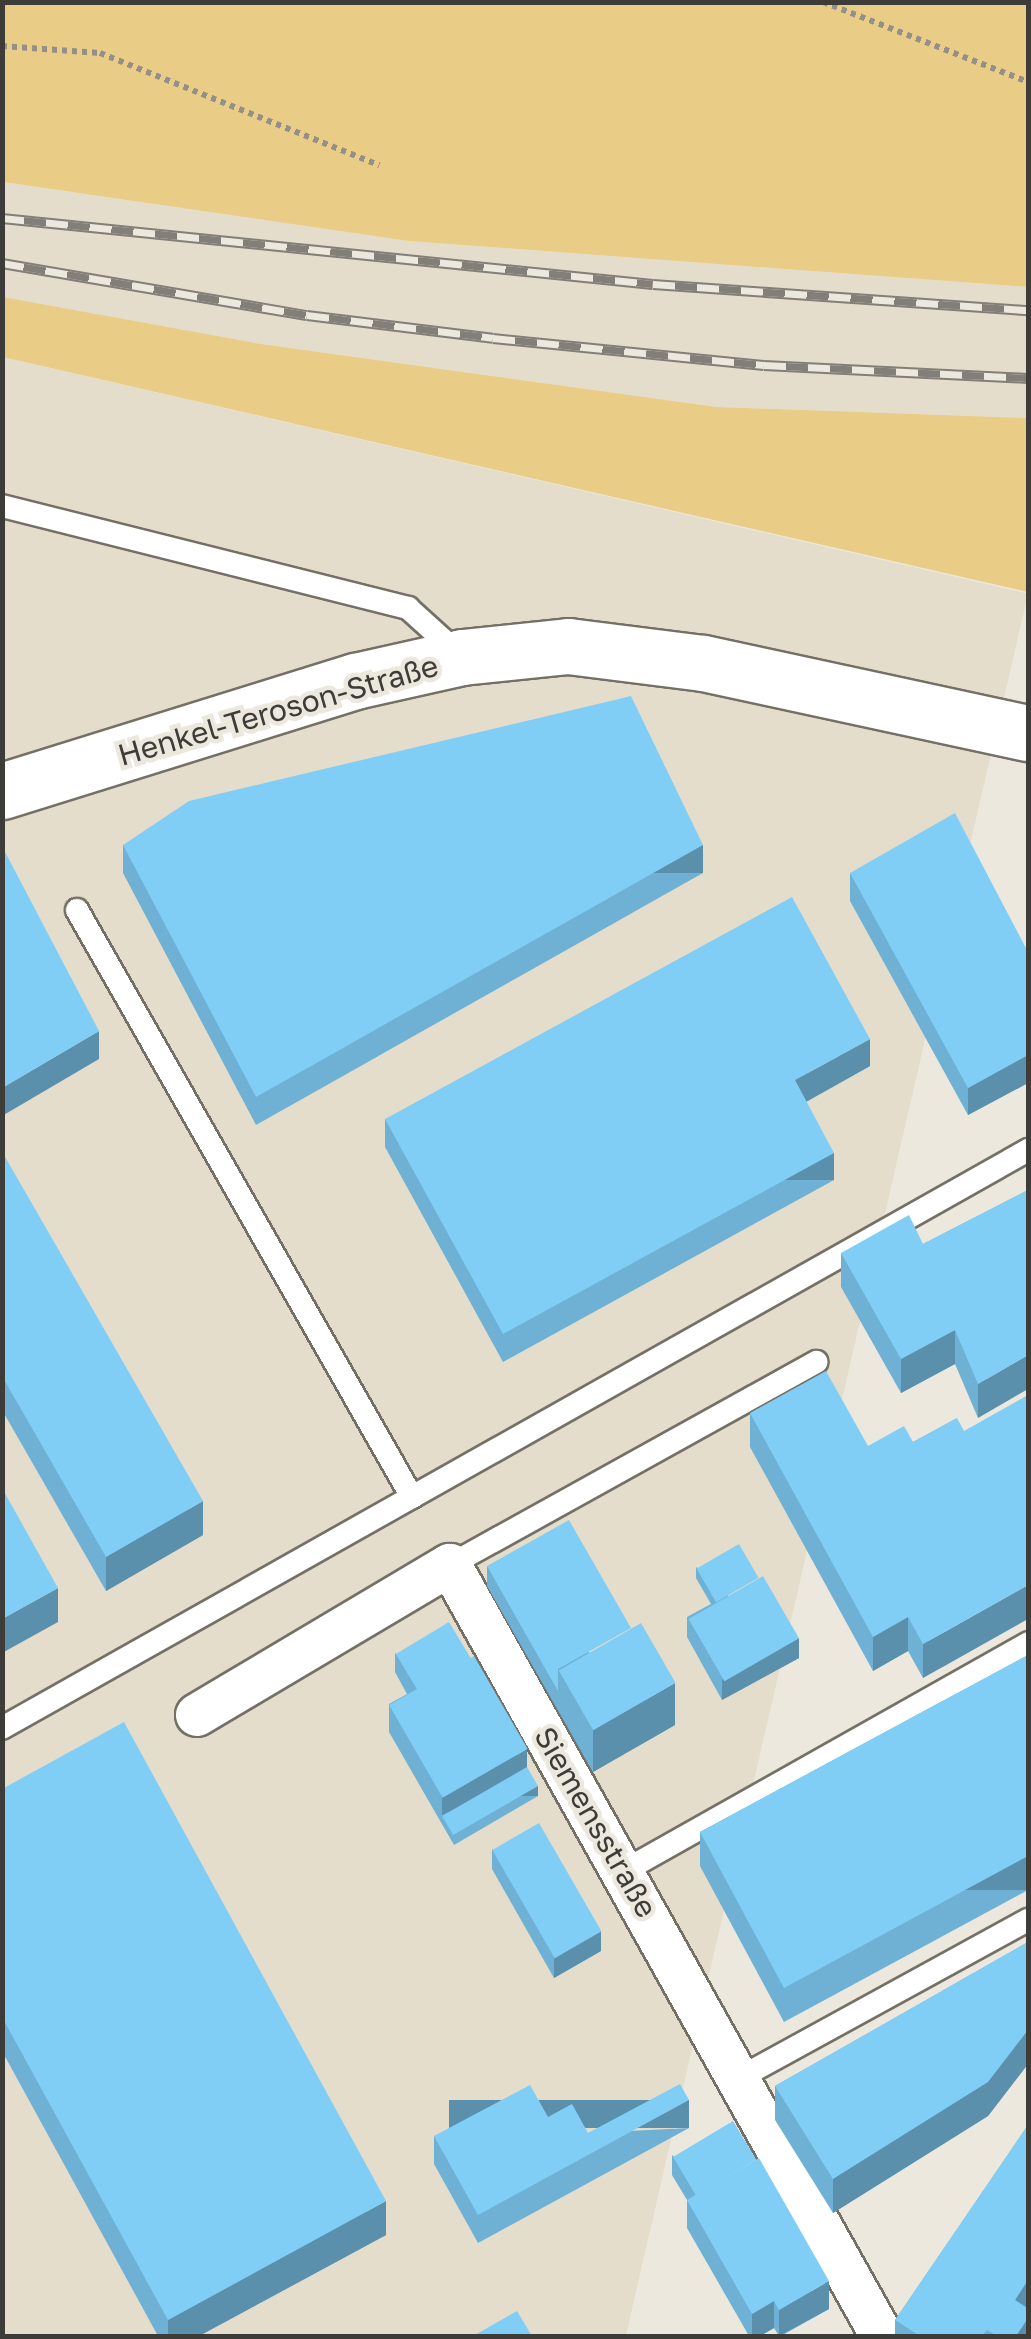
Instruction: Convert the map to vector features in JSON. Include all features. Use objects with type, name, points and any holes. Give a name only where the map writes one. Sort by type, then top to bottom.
[{"type":"street","name":"Henkel-Teroson-Straße","points":[[2,791],[355,681],[462,657],[568,646],[703,663],[1028,733]]},
{"type":"street","points":[[197,1715],[450,1565]]},
{"type":"street","name":"Siemensstraße","points":[[450,1565],[741,2076],[882,2336]]},
{"type":"lane","points":[[2,506],[408,608],[462,657]]},
{"type":"lane","points":[[77,910],[412,1496]]},
{"type":"lane","points":[[2,1728],[1028,1150]]},
{"type":"lane","points":[[450,1565],[816,1362]]},
{"type":"lane","points":[[624,1871],[1028,1642]]},
{"type":"lane","points":[[741,2076],[1028,1920]]},
{"type":"path","points":[[822,2],[1028,82]]},
{"type":"path","points":[[2,46],[100,53],[379,165]]},
{"type":"shaded area","points":[[3,2],[1028,3],[1028,287],[409,241],[3,182]]},
{"type":"shaded area","points":[[2,182],[409,241],[1028,287],[1028,418],[717,407],[261,344],[3,297]]},
{"type":"shaded area","points":[[3,297],[261,344],[717,407],[1028,418],[1028,592],[3,357]]},
{"type":"shaded area","points":[[3,357],[1028,594],[626,2336],[2,2336]]},
{"type":"building","points":[[631,696],[703,845],[256,1097],[123,845],[189,801]]},
{"type":"building","points":[[955,813],[1028,952],[1028,1055],[968,1088],[850,873]]},
{"type":"building","points":[[2,848],[99,1031],[2,1088]]},
{"type":"building","points":[[792,897],[870,1039],[795,1080],[834,1153],[503,1334],[385,1119]]},
{"type":"building","points":[[4,1155],[203,1501],[106,1557],[2,1376]]},
{"type":"building","points":[[1028,1190],[1028,1355],[978,1384],[955,1330],[901,1359],[841,1253],[909,1215],[923,1244]]},
{"type":"building","points":[[826,1371],[868,1446],[904,1426],[913,1442],[957,1418],[964,1431],[1028,1395],[1028,1585],[923,1644],[908,1617],[873,1637],[750,1413]]},
{"type":"building","points":[[2,1488],[58,1588],[2,1619]]},
{"type":"building","points":[[569,1520],[631,1628],[558,1669],[558,1691],[487,1566]]},
{"type":"building","points":[[739,1544],[759,1578],[716,1602],[697,1568]]},
{"type":"building","points":[[763,1576],[799,1638],[725,1681],[689,1619]]},
{"type":"building","points":[[449,1622],[471,1658],[417,1690],[396,1654]]},
{"type":"building","points":[[641,1623],[676,1683],[593,1730],[559,1671]]},
{"type":"building","points":[[1028,1655],[1028,1856],[784,1988],[700,1832]]},
{"type":"building","points":[[474,1656],[528,1749],[443,1798],[389,1705]]},
{"type":"building","points":[[124,1722],[386,2201],[168,2320],[2,2017],[2,1789]]},
{"type":"building","points":[[527,1767],[538,1786],[453,1835],[442,1816]]},
{"type":"building","points":[[539,1823],[602,1931],[555,1958],[492,1850]]},
{"type":"building","points":[[1028,1942],[1028,2030],[988,2082],[833,2179],[775,2086]]},
{"type":"building","points":[[680,2084],[689,2100],[478,2215],[434,2136],[530,2085],[548,2117],[572,2104],[588,2133]]},
{"type":"building","points":[[733,2121],[756,2160],[696,2196],[673,2157]]},
{"type":"building","points":[[1028,2125],[1028,2280],[1015,2300],[1028,2309],[1028,2318],[1016,2336],[997,2336],[987,2330],[982,2336],[920,2336],[895,2320]]},
{"type":"building","points":[[759,2158],[829,2281],[779,2310],[774,2301],[752,2314],[687,2200]]},
{"type":"building","points":[[517,2311],[532,2336],[473,2336]]},
{"type":"railway","points":[[2,218],[653,284],[1028,310]]},
{"type":"railway","points":[[2,263],[307,315],[493,338],[764,365],[1028,378]]}]
